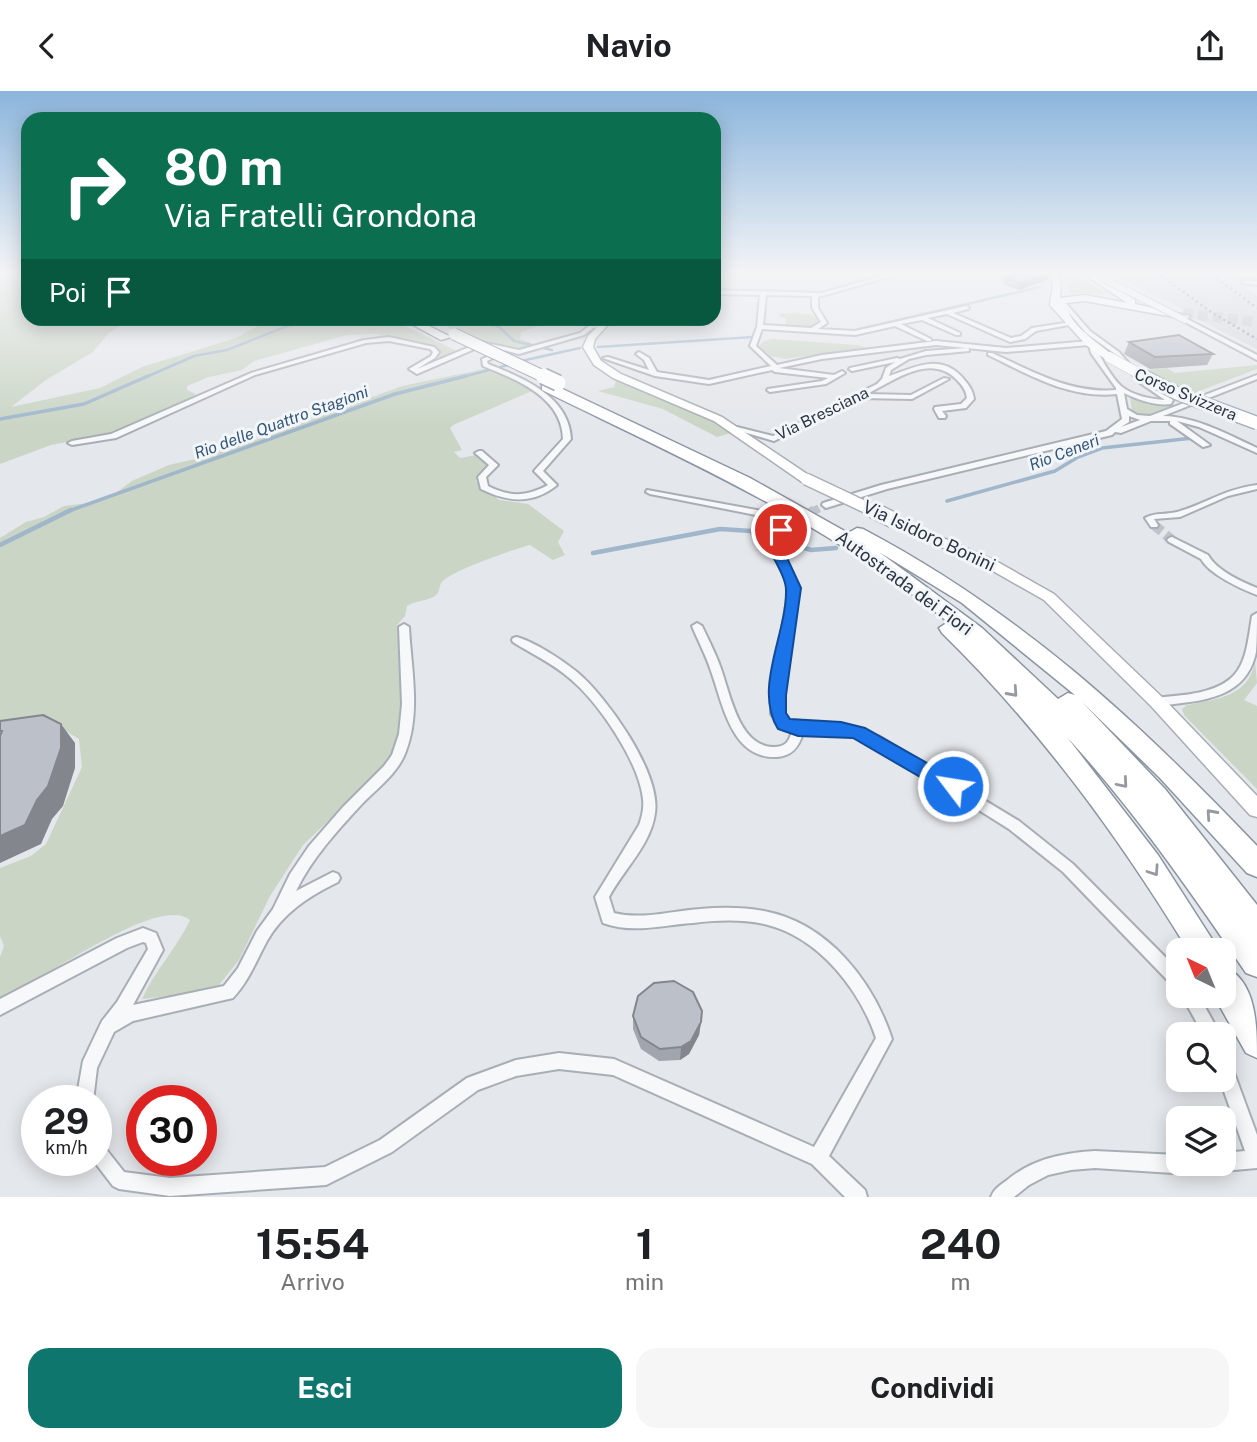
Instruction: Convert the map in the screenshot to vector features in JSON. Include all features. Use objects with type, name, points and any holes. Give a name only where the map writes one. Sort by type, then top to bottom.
[{"type":"highway","name":"Autostrada dei Fiori","points":[[425,326],[764,481],[857,533],[975,617],[1028,662],[1089,721],[1156,796],[1257,927]]},
{"type":"highway","name":"Autostrada dei Fiori","points":[[434,326],[450,336]]},
{"type":"highway","name":"Autostrada dei Fiori","points":[[553,385],[792,516],[833,531],[902,576],[1014,666],[1073,726],[1138,801],[1206,888],[1257,963]]},
{"type":"highway","points":[[792,516],[909,593],[1002,679],[1097,790],[1155,871],[1197,938]]},
{"type":"highway","points":[[857,533],[924,569],[1044,658],[1179,779],[1257,865]]},
{"type":"highway","points":[[1236,1004],[1257,1042]]},
{"type":"main road","name":"Corso Svizzera","points":[[1072,324],[1091,344],[1109,357],[1176,393],[1257,423]]},
{"type":"street","points":[[760,324],[753,347],[773,367],[781,372],[834,377]]},
{"type":"street","points":[[814,329],[823,324]]},
{"type":"street","points":[[760,327],[855,333],[897,324],[929,340]]},
{"type":"street","points":[[935,324],[958,334]]},
{"type":"street","points":[[973,324],[1010,340],[1023,338],[1034,329],[1072,324]]},
{"type":"street","points":[[1080,324],[1117,353],[1141,381],[1166,397],[1169,400],[1166,403]]},
{"type":"street","points":[[1197,324],[1257,358]]},
{"type":"street","points":[[72,443],[113,436],[240,379],[366,341],[389,339],[432,348],[436,352],[433,357],[412,369],[417,372],[483,343],[511,351],[530,351],[593,326]]},
{"type":"street","name":"Via Isidoro Bonini","points":[[602,326],[591,338],[588,347],[597,363],[617,376],[696,407],[737,429],[806,479],[991,564],[1049,597],[1157,702],[1257,809]]},
{"type":"street","points":[[606,358],[653,373],[709,383],[822,357],[936,343],[1006,350],[1091,344],[1094,353],[1120,390],[1126,420],[1109,433]]},
{"type":"street","points":[[852,369],[954,350],[989,354],[1009,361],[1040,380],[1093,393],[1151,420],[1168,418],[1200,426],[1257,451]]},
{"type":"street","points":[[479,453],[494,465],[482,477],[484,487],[506,498],[520,500],[553,485],[537,473],[567,439],[566,424],[552,404],[511,376],[485,365],[484,360],[511,351]]},
{"type":"street","points":[[639,354],[648,361],[653,373]]},
{"type":"street","name":"Via Bresciana","points":[[737,429],[774,439],[885,380],[888,369],[907,358]]},
{"type":"street","points":[[885,380],[928,365],[953,370],[971,394],[971,399],[963,406],[937,409],[942,416]]},
{"type":"street","points":[[770,390],[824,383],[842,373]]},
{"type":"street","points":[[826,505],[884,487],[1109,433],[1151,420],[1257,377]]},
{"type":"street","points":[[858,396],[912,397],[946,379]]},
{"type":"street","points":[[1093,393],[1120,390],[1139,398],[1183,406],[1200,426]]},
{"type":"street","points":[[1168,418],[1206,445]]},
{"type":"street","points":[[1152,522],[1212,502],[1224,492],[1257,487]]},
{"type":"street","points":[[650,492],[760,513],[763,516],[756,534],[777,554]]},
{"type":"street","points":[[792,516],[775,538],[777,554],[794,588],[779,678],[778,714],[784,724],[798,729],[841,729],[876,740],[1014,825],[1068,868],[1166,969]]},
{"type":"street","points":[[1172,540],[1205,557],[1207,562],[1235,582],[1257,592]]},
{"type":"street","points":[[1157,702],[1212,694],[1239,678],[1251,650],[1257,616]]},
{"type":"street","points":[[108,1027],[130,1014],[228,993],[236,984],[268,925],[280,910],[288,888],[316,847],[386,774],[400,754],[407,719],[404,627]]},
{"type":"street","points":[[697,627],[716,667],[735,726],[754,748],[765,755],[786,751],[795,741],[798,729]]},
{"type":"street","points":[[517,641],[581,682],[605,708],[647,785],[650,810],[646,827],[602,897],[608,918],[639,925],[692,916],[734,915],[768,918],[787,925],[820,945],[844,967],[879,1017],[884,1039],[818,1158]]},
{"type":"street","points":[[280,910],[333,879]]},
{"type":"street","points":[[0,1007],[122,943],[142,935],[151,938],[156,950],[124,1008],[108,1027],[89,1067],[86,1085]]},
{"type":"street","points":[[112,1171],[119,1180],[170,1187],[326,1176],[386,1146],[473,1084],[516,1068],[559,1061],[614,1067],[818,1158],[858,1197]]},
{"type":"street","points":[[1233,1092],[1257,1159],[1236,1161]]},
{"type":"street","points":[[1007,1193],[1038,1171],[1074,1160],[1107,1157],[1166,1164]]},
{"type":"shaded area","points":[[1206,324],[1257,324],[1257,349]]},
{"type":"green space","points":[[0,324],[120,326],[109,333],[93,352],[46,380],[11,407],[100,388],[142,367],[236,338],[257,326],[405,326],[459,352],[418,369],[439,351],[430,345],[375,334],[347,335],[254,361],[242,370],[209,377],[187,386],[187,390],[196,394],[191,398],[105,435],[51,445],[0,464]]},
{"type":"green space","points":[[786,324],[819,324],[811,328],[786,327]]},
{"type":"green space","points":[[446,326],[539,326],[521,332],[520,339],[540,346],[498,346]]},
{"type":"green space","points":[[772,339],[858,345],[867,348],[785,359],[771,356],[759,346]]},
{"type":"green space","points":[[1257,365],[1257,369],[1189,395],[1138,371],[1167,368],[1175,373]]},
{"type":"green space","points":[[489,368],[532,391],[453,425],[450,428],[462,450],[454,452],[460,458],[476,455],[488,465],[476,481],[499,500],[528,504],[564,531],[558,542],[565,555],[553,560],[530,545],[510,551],[451,576],[442,582],[436,595],[407,606],[405,616],[397,625],[401,696],[396,748],[382,769],[303,845],[270,896],[239,960],[219,985],[205,992],[142,999],[190,920],[174,915],[152,919],[126,929],[0,997],[0,957],[4,946],[0,936],[0,868],[31,856],[46,844],[82,767],[79,739],[64,730],[0,743],[0,538],[26,522],[44,517],[64,506],[89,503],[117,492],[132,481],[169,465],[268,436],[402,386]]},
{"type":"green space","points":[[616,380],[703,416],[731,433],[717,437],[663,409],[598,391],[614,387]]},
{"type":"green space","points":[[1130,396],[1149,403],[1179,406],[1156,415],[1138,414],[1132,411]]},
{"type":"green space","points":[[1255,662],[1257,683],[1244,700],[1257,706],[1257,789],[1184,715],[1182,709],[1187,705],[1220,698],[1238,689],[1246,683]]},
{"type":"building","points":[[1179,335],[1213,354],[1155,357],[1129,342]]},
{"type":"building","points":[[43,715],[61,724],[61,748],[48,786],[37,800],[25,825],[0,836],[0,721]]},
{"type":"building","points":[[674,981],[693,992],[702,1011],[701,1022],[691,1041],[681,1047],[660,1049],[641,1037],[633,1016],[638,996],[654,983]]},
{"type":"waterway","name":"Rio delle Quattro Stagioni","points":[[856,330],[883,324]]},
{"type":"waterway","points":[[144,378],[194,356],[227,350],[287,326]]},
{"type":"waterway","points":[[496,326],[514,341],[552,350]]},
{"type":"waterway","name":"Rio delle Quattro Stagioni","points":[[598,347],[753,337]]},
{"type":"waterway","name":"Rio delle Quattro Stagioni","points":[[521,361],[580,348]]},
{"type":"waterway","name":"Rio delle Quattro Stagioni","points":[[459,378],[512,364]]},
{"type":"waterway","points":[[0,419],[84,404],[148,376]]},
{"type":"waterway","name":"Rio delle Quattro Stagioni","points":[[69,511],[395,394],[466,376]]},
{"type":"waterway","name":"Rio Ceneri","points":[[947,501],[1055,471],[1078,457],[1102,448],[1193,438]]},
{"type":"waterway","name":"Rio delle Quattro Stagioni","points":[[0,545],[69,511]]},
{"type":"waterway","name":"Rio Ceneri","points":[[593,553],[720,529],[751,531]]},
{"type":"waterway","name":"Rio Ceneri","points":[[785,542],[811,550],[836,548]]},
{"type":"tunnel","points":[[812,512],[826,505]]},
{"type":"tunnel","points":[[793,522],[815,510]]},
{"type":"tunnel","points":[[1154,525],[1172,540]]},
{"type":"railway","points":[[1231,324],[1257,339]]},
{"type":"route","points":[[781,530],[774,545],[794,588],[777,695],[778,714],[784,724],[798,729],[841,729],[858,733],[876,740],[953,786]]}]
